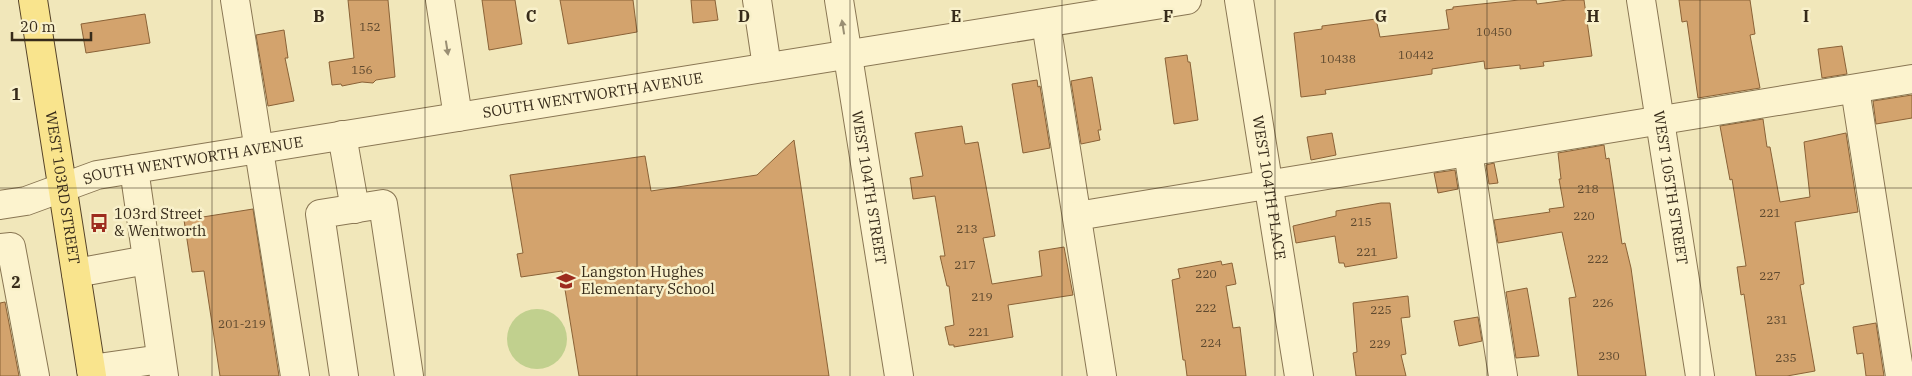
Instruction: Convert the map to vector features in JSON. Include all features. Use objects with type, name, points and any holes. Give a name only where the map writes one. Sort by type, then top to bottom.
[{"type":"main road","name":"WEST 103RD STREET","points":[[33,0],[92,373]]},
{"type":"street","points":[[235,0],[295,376]]},
{"type":"street","points":[[440,0],[458,117]]},
{"type":"street","points":[[757,0],[767,67]]},
{"type":"street","name":"WEST 104TH STREET","points":[[839,0],[899,376]]},
{"type":"street","name":"SOUTH WENTWORTH AVENUE","points":[[0,205],[26,201],[97,175],[1187,0]]},
{"type":"street","name":"WEST 104TH PLACE","points":[[1239,0],[1299,376]]},
{"type":"street","name":"WEST 105TH STREET","points":[[1641,0],[1700,376]]},
{"type":"street","points":[[1046,23],[1102,376]]},
{"type":"street","points":[[1077,216],[1912,79]]},
{"type":"street","points":[[1855,89],[1900,376]]},
{"type":"street","points":[[342,135],[355,208]]},
{"type":"street","points":[[1468,152],[1502,376]]},
{"type":"street","points":[[92,373],[162,368],[134,169]]},
{"type":"street","points":[[344,376],[320,214],[383,204],[408,376]]},
{"type":"street","points":[[0,248],[11,247],[35,376]]},
{"type":"street","points":[[76,273],[147,260]]},
{"type":"green space","points":[[537,309],[553,314],[558,318],[562,323],[567,339],[562,355],[558,360],[553,364],[537,369],[521,364],[516,360],[512,355],[507,339],[512,323],[516,318],[521,314]]},
{"type":"building","points":[[348,0],[388,0],[395,77],[376,80],[373,83],[362,82],[342,86],[341,84],[332,85],[329,62],[354,58]]},
{"type":"building","points":[[482,0],[515,0],[522,44],[489,50]]},
{"type":"building","points":[[560,0],[633,0],[637,32],[568,44]]},
{"type":"building","points":[[691,0],[715,0],[718,20],[693,23]]},
{"type":"building","points":[[1536,0],[1537,4],[1584,0],[1592,56],[1543,62],[1544,66],[1520,69],[1520,65],[1485,69],[1484,61],[1432,69],[1432,74],[1325,90],[1326,94],[1301,97],[1294,33],[1322,29],[1322,26],[1376,19],[1380,37],[1449,29],[1446,10],[1453,9],[1453,7]]},
{"type":"building","points":[[1679,0],[1750,0],[1755,34],[1750,35],[1760,88],[1698,98],[1687,21],[1682,22]]},
{"type":"building","points":[[145,14],[150,43],[86,53],[81,24]]},
{"type":"building","points":[[284,30],[288,58],[285,58],[294,101],[268,106],[256,35]]},
{"type":"building","points":[[1842,46],[1847,74],[1822,78],[1818,49]]},
{"type":"building","points":[[1187,55],[1188,62],[1190,62],[1198,120],[1174,124],[1165,58]]},
{"type":"building","points":[[1092,77],[1101,130],[1098,130],[1100,140],[1081,144],[1071,81]]},
{"type":"building","points":[[1037,80],[1038,87],[1040,86],[1050,148],[1023,153],[1012,84]]},
{"type":"building","points":[[1912,95],[1912,118],[1876,124],[1873,101]]},
{"type":"building","points":[[1763,119],[1767,147],[1770,147],[1780,202],[1810,197],[1804,142],[1846,133],[1858,212],[1795,222],[1804,284],[1800,285],[1815,371],[1787,376],[1756,376],[1744,294],[1741,295],[1737,267],[1746,266],[1732,179],[1730,180],[1720,126]]},
{"type":"building","points":[[962,126],[965,144],[978,142],[995,236],[983,238],[992,284],[1042,276],[1039,251],[1064,247],[1073,295],[1008,305],[1013,337],[954,347],[954,345],[949,345],[945,327],[954,325],[949,286],[947,286],[940,256],[945,256],[935,196],[913,199],[910,178],[923,176],[915,133]]},
{"type":"building","points":[[1332,133],[1336,155],[1311,160],[1307,137]]},
{"type":"building","points":[[794,140],[829,376],[579,376],[562,271],[521,277],[517,254],[523,253],[510,175],[645,156],[651,191],[757,175]]},
{"type":"building","points":[[1604,145],[1606,159],[1609,158],[1622,244],[1625,243],[1631,268],[1646,376],[1578,376],[1569,298],[1576,297],[1562,232],[1498,243],[1494,220],[1550,212],[1549,209],[1564,207],[1559,179],[1561,179],[1558,153]]},
{"type":"building","points":[[1494,163],[1498,183],[1489,184],[1486,165]]},
{"type":"building","points":[[1455,170],[1458,189],[1438,193],[1434,173]]},
{"type":"building","points":[[1390,203],[1397,258],[1345,267],[1344,263],[1339,263],[1335,236],[1296,243],[1293,226],[1336,216],[1336,211]]},
{"type":"building","points":[[253,209],[279,376],[220,376],[204,271],[192,272],[184,220]]},
{"type":"building","points":[[1221,261],[1222,265],[1232,263],[1236,284],[1226,286],[1233,328],[1240,327],[1246,376],[1187,376],[1172,280],[1180,278],[1178,269]]},
{"type":"building","points":[[1527,288],[1539,356],[1516,358],[1506,292]]},
{"type":"building","points":[[1408,296],[1410,317],[1401,318],[1406,354],[1401,355],[1406,376],[1356,376],[1353,353],[1357,352],[1353,303]]},
{"type":"building","points":[[5,302],[19,376],[0,376],[0,303]]},
{"type":"building","points":[[1478,317],[1482,341],[1459,346],[1454,321]]},
{"type":"building","points":[[1876,323],[1884,376],[1866,376],[1863,353],[1857,354],[1853,327]]},
{"type":"place","name":"103rd Street & Wentworth","points":[[99,223]]},
{"type":"place","name":"Langston Hughes Elementary School","points":[[566,281]]}]
